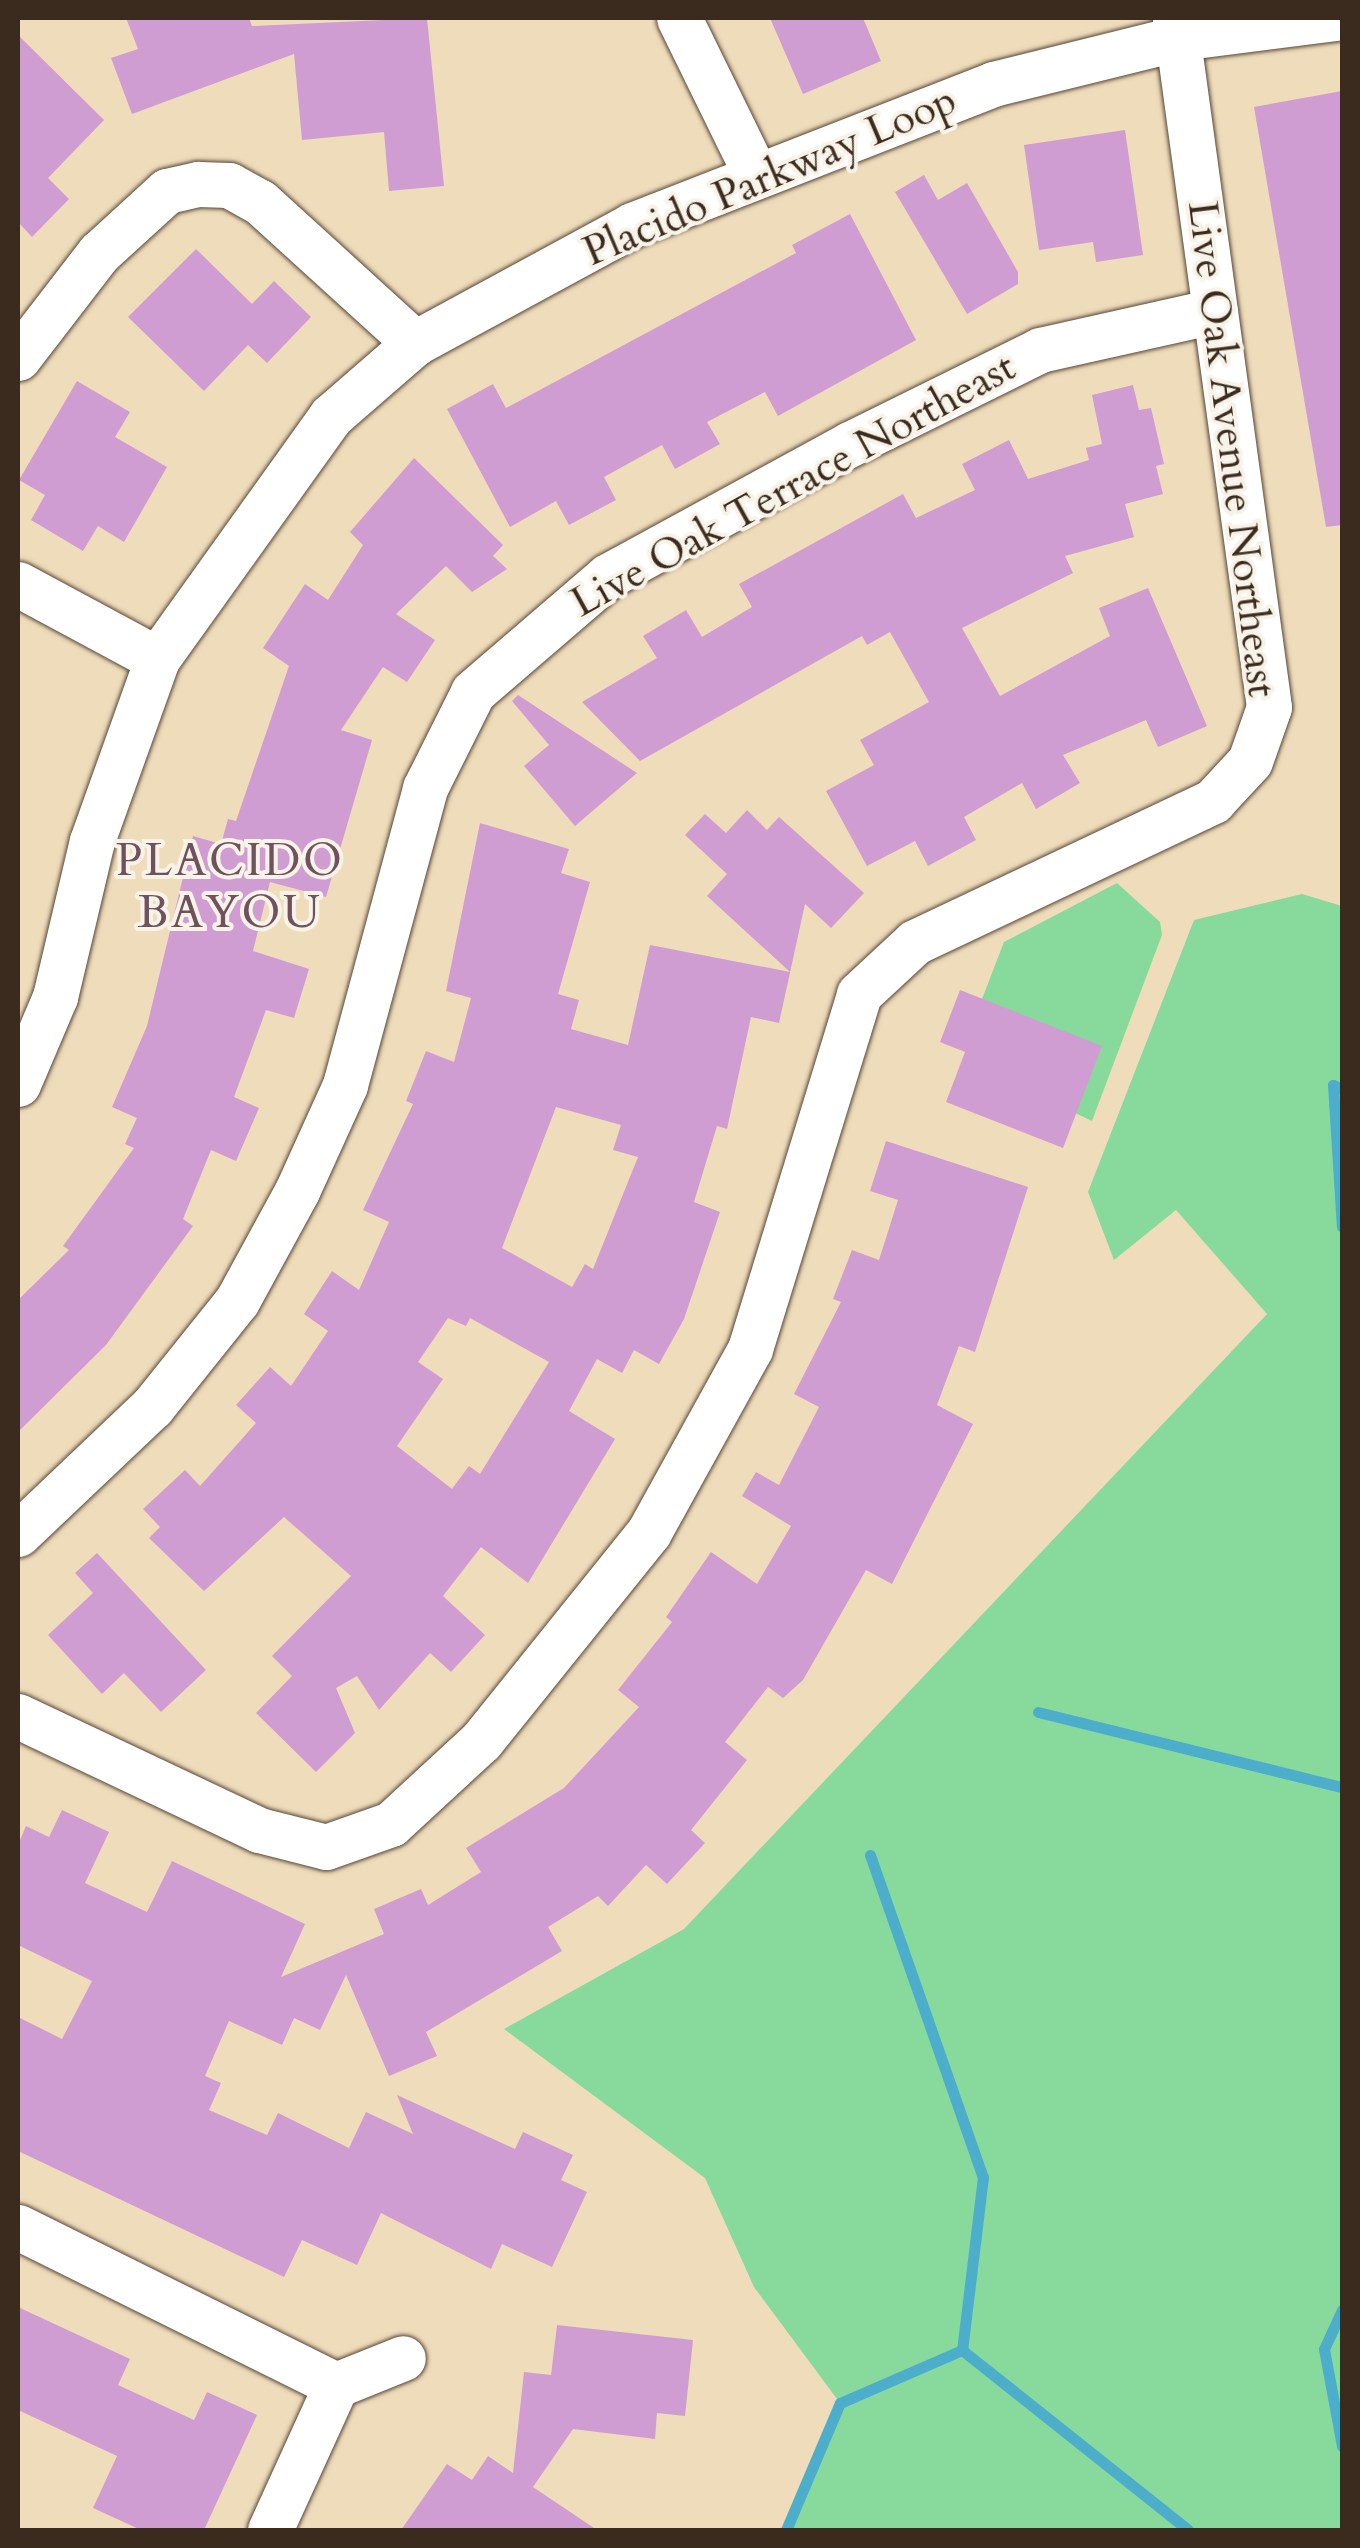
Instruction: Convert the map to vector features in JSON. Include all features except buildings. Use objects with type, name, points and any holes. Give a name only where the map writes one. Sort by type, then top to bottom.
[{"type":"street","points":[[679,18],[754,173]]},
{"type":"street","name":"Placido Parkway Loop","points":[[18,1084],[55,996],[92,842],[157,659],[331,416],[415,343],[632,225],[754,173],[993,84],[1177,28],[1336,18]]},
{"type":"street","name":"Live Oak Avenue Northeast","points":[[18,1716],[259,1830],[326,1847],[391,1824],[481,1741],[649,1532],[750,1348],[859,994],[916,942],[1212,801],[1250,761],[1269,707],[1177,28]]},
{"type":"street","points":[[18,358],[99,253],[167,191],[198,184],[229,185],[260,202],[415,343]]},
{"type":"street","name":"Live Oak Terrace Northeast","points":[[18,1534],[164,1392],[237,1301],[297,1191],[344,1085],[425,788],[474,692],[608,576],[850,444],[1056,344],[1215,311]]},
{"type":"street","points":[[18,584],[157,659]]},
{"type":"street","points":[[18,2227],[336,2385]]},
{"type":"street","points":[[270,2530],[336,2385],[403,2358]]},
{"type":"green space","points":[[1117,883],[1160,922],[1162,935],[1092,1121],[1069,1110],[980,1004],[1004,942]]},
{"type":"green space","points":[[1302,894],[1342,906],[1342,2530],[786,2530],[840,2403],[754,2287],[705,2178],[504,2029],[684,1929],[1267,1314],[1176,1210],[1114,1260],[1088,1192],[1194,920]]},
{"type":"waterway","points":[[1342,1089],[1333,1085],[1342,1227]]},
{"type":"waterway","points":[[1038,1712],[1342,1787]]},
{"type":"waterway","points":[[870,1855],[983,2177],[962,2350],[1188,2530]]},
{"type":"waterway","points":[[1342,2310],[1324,2349],[1342,2446]]},
{"type":"waterway","points":[[786,2530],[840,2403],[962,2350]]},
{"type":"district","name":"PLACIDO BAYOU","points":[[230,887]]}]
